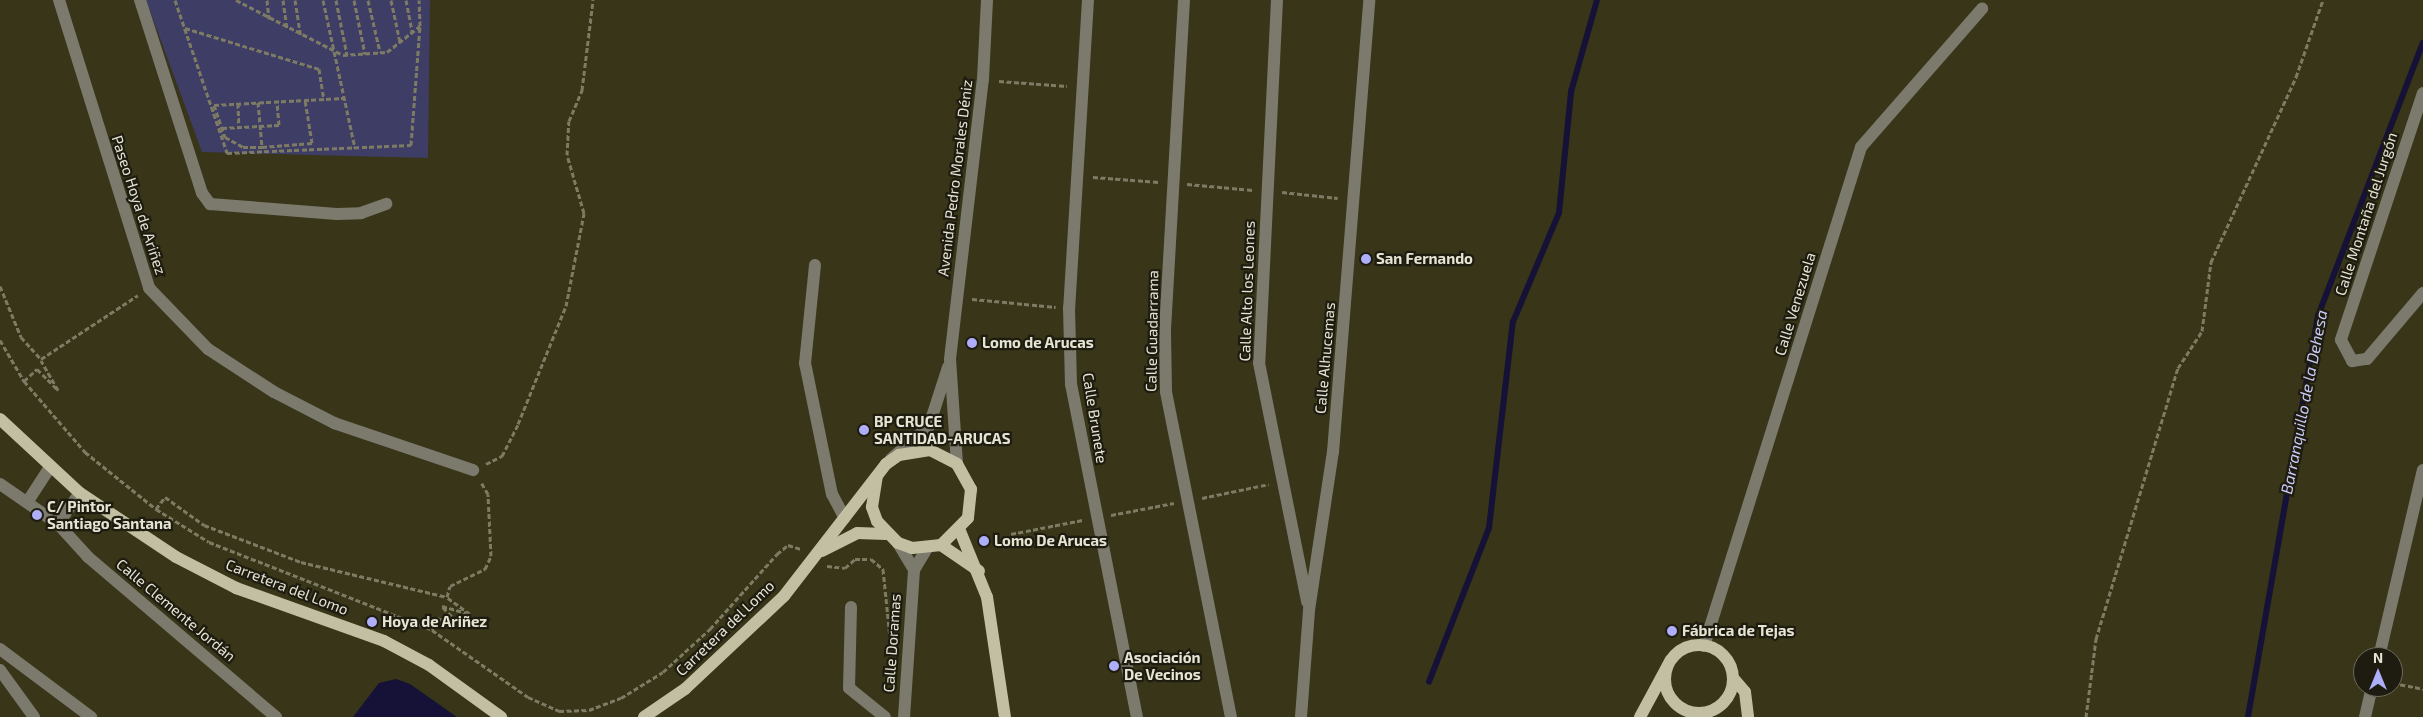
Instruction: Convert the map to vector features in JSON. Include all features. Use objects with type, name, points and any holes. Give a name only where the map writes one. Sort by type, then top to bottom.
[{"type":"main road","name":"Carretera del Lomo","points":[[1,425],[49,469],[80,494],[176,557],[236,588],[384,641],[429,665],[501,717]]},
{"type":"main road","points":[[921,449],[944,455],[957,464],[971,496],[968,518],[960,531],[941,545],[927,548],[898,543],[886,534],[872,507],[877,476],[886,464],[906,451],[921,449]]},
{"type":"main road","name":"Carretera del Lomo","points":[[644,717],[685,689],[784,596],[877,476]]},
{"type":"main road","points":[[960,531],[979,571],[991,619],[1005,717]]},
{"type":"main road","points":[[817,555],[857,533],[886,534]]},
{"type":"main road","points":[[941,545],[979,571]]},
{"type":"main road","points":[[1640,717],[1666,669],[1681,650],[1704,646],[1724,657],[1733,678],[1745,692],[1748,717]]},
{"type":"main road","points":[[1666,669],[1665,680],[1674,702],[1704,714]]},
{"type":"main road","points":[[1680,717],[1704,714],[1726,700],[1733,678]]},
{"type":"street","name":"Paseo Hoya de Ariñez","points":[[58,0],[149,288],[208,349],[274,392],[334,423],[473,470]]},
{"type":"street","points":[[140,0],[202,193],[210,204],[337,214],[361,213],[386,204]]},
{"type":"street","name":"Avenida Pedro Morales Déniz","points":[[950,359],[983,79],[987,0]]},
{"type":"street","name":"Calle Brunete","points":[[1088,0],[1069,308],[1071,384],[1096,518],[1137,717]]},
{"type":"street","name":"Calle Guadarrama","points":[[1184,0],[1174,183],[1166,392],[1231,717]]},
{"type":"street","name":"Calle Alto los Leones","points":[[1277,0],[1259,363],[1280,482],[1309,610]]},
{"type":"street","name":"Calle Alhucemas","points":[[1301,717],[1309,610],[1332,452],[1356,199],[1369,0]]},
{"type":"street","name":"Calle Venezuela","points":[[1704,646],[1861,147],[1982,8]]},
{"type":"street","name":"Calle Montaña del Jurgón","points":[[2423,93],[2341,340],[2352,361],[2367,359],[2423,293]]},
{"type":"street","points":[[815,265],[805,363],[832,494],[845,518]]},
{"type":"street","points":[[950,359],[957,464]]},
{"type":"street","points":[[886,464],[929,426],[950,359]]},
{"type":"street","points":[[28,501],[49,469]]},
{"type":"street","points":[[2381,647],[2423,470]]},
{"type":"street","name":"Calle Clemente Jordán","points":[[0,484],[28,501],[58,524],[88,557],[276,717]]},
{"type":"street","points":[[58,524],[80,494]]},
{"type":"street","points":[[898,543],[914,570],[927,548]]},
{"type":"street","name":"Calle Doramas","points":[[904,717],[914,570]]},
{"type":"street","points":[[851,607],[848,688],[885,717]]},
{"type":"street","points":[[0,650],[91,717]]},
{"type":"street","points":[[0,670],[34,717]]},
{"type":"street","points":[[2365,717],[2370,697]]},
{"type":"path","points":[[175,0],[213,105],[227,153],[411,144],[420,26],[419,0]]},
{"type":"path","points":[[236,0],[301,36],[334,52],[347,55],[380,52],[400,42],[420,26]]},
{"type":"path","points":[[248,0],[248,7]]},
{"type":"path","points":[[266,0],[269,19]]},
{"type":"path","points":[[283,0],[288,29]]},
{"type":"path","points":[[295,0],[301,36]]},
{"type":"path","points":[[323,0],[355,148]]},
{"type":"path","points":[[336,0],[347,55]]},
{"type":"path","points":[[354,0],[365,54]]},
{"type":"path","points":[[368,0],[380,52]]},
{"type":"path","points":[[391,0],[400,42]]},
{"type":"path","points":[[406,0],[413,32]]},
{"type":"path","points":[[447,597],[450,586],[484,568],[491,556],[488,494],[473,470],[502,456],[566,306],[584,214],[567,155],[569,121],[582,90],[593,0]]},
{"type":"path","points":[[2086,717],[2096,639],[2178,368],[2202,331],[2211,262],[2296,78],[2324,0]]},
{"type":"path","points":[[185,28],[319,68],[324,99]]},
{"type":"path","points":[[983,79],[1082,87]]},
{"type":"path","points":[[213,105],[344,98]]},
{"type":"path","points":[[220,128],[235,144],[262,147],[312,143],[305,100]]},
{"type":"path","points":[[258,102],[263,152]]},
{"type":"path","points":[[220,128],[279,125],[278,102]]},
{"type":"path","points":[[238,104],[239,127]]},
{"type":"path","points":[[1077,176],[1356,199]]},
{"type":"path","points":[[0,286],[21,337],[41,359],[58,390],[37,369],[24,381]]},
{"type":"path","points":[[41,359],[149,288]]},
{"type":"path","points":[[957,298],[1069,308]]},
{"type":"path","points":[[0,340],[24,381],[85,452],[156,509],[209,542],[432,630],[528,698],[559,711],[589,710],[621,698],[663,672],[710,630],[788,545],[798,546],[817,555],[832,568],[845,568],[855,559],[871,559],[883,568],[892,624],[891,652]]},
{"type":"path","points":[[1011,534],[1280,482]]},
{"type":"path","points":[[156,509],[166,497],[204,525],[300,562],[447,597],[470,614],[442,606],[462,627],[437,618],[432,630]]},
{"type":"path","points":[[2403,685],[2423,689]]},
{"type":"shaded area","points":[[146,0],[430,0],[428,158],[202,152]]},
{"type":"shaded area","points":[[396,679],[410,684],[457,717],[353,717],[379,683]]},
{"type":"waterway","points":[[1429,682],[1489,528],[1513,322],[1559,213],[1571,92],[1597,0]]},
{"type":"waterway","name":"Barranquillo de la Dehesa","points":[[2248,717],[2318,316],[2423,43]]},
{"type":"place","name":"San Fernando","points":[[1366,259]]},
{"type":"place","name":"Lomo de Arucas","points":[[972,343]]},
{"type":"place","name":"BP CRUCE SANTIDAD-ARUCAS","points":[[864,430]]},
{"type":"place","name":"C/ Pintor Santiago Santana","points":[[37,515]]},
{"type":"place","name":"Lomo De Arucas","points":[[984,541]]},
{"type":"place","name":"Hoya de Ariñez","points":[[372,622]]},
{"type":"place","name":"Fábrica de Tejas","points":[[1672,631]]},
{"type":"place","name":"Asociación De Vecinos","points":[[1114,666]]}]
